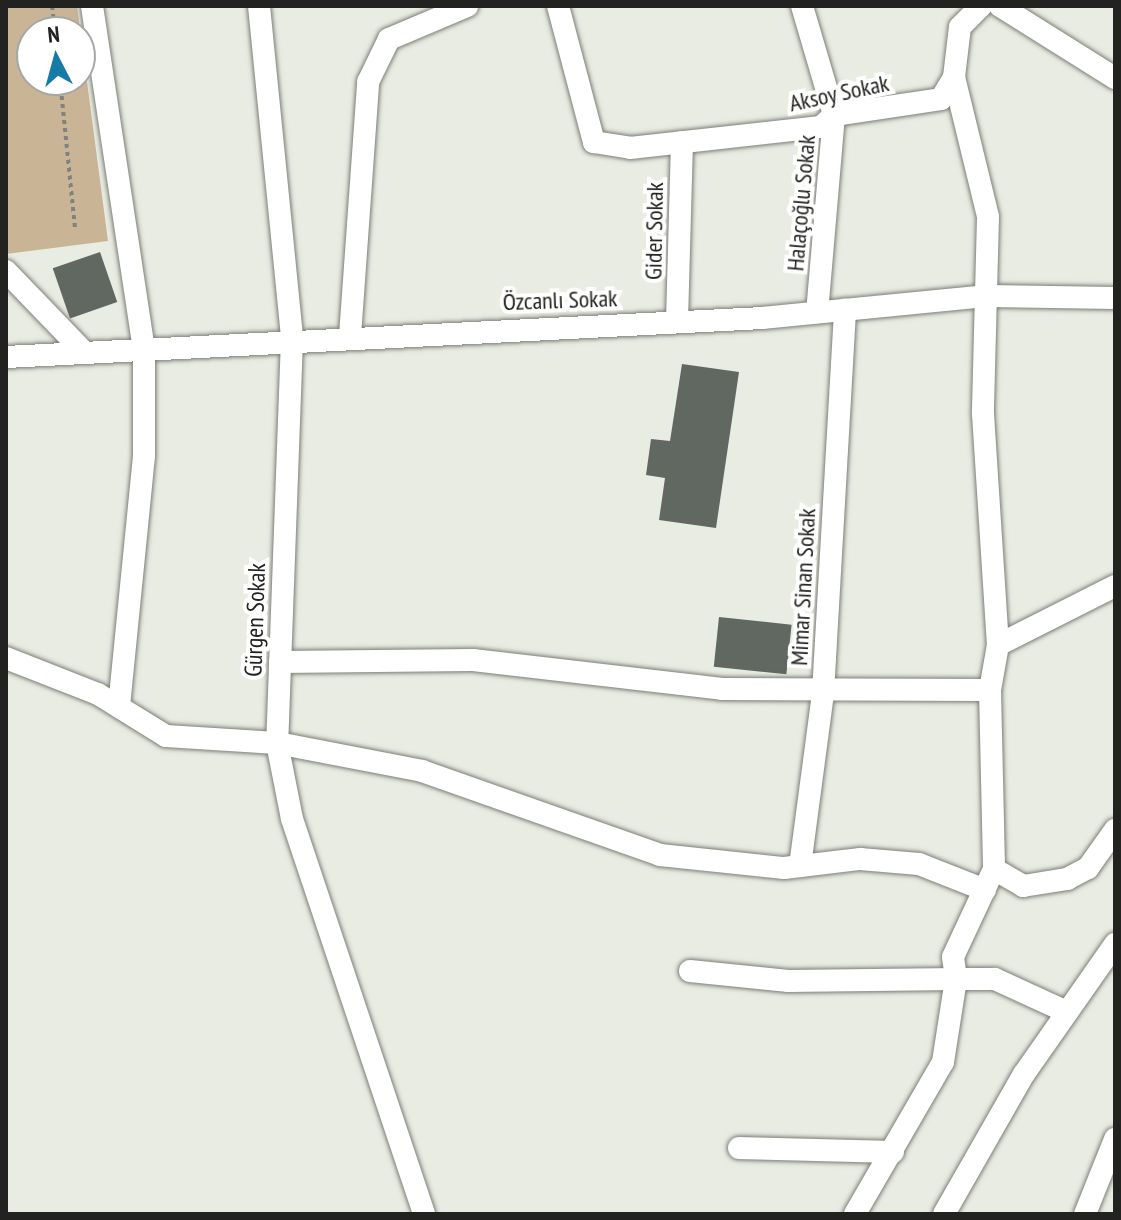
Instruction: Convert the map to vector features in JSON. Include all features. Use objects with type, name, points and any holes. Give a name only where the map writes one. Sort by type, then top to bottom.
[{"type":"street","points":[[92,6],[144,348],[144,456],[119,707]]},
{"type":"street","name":"Gürgen Sokak","points":[[259,6],[292,339],[277,743],[292,819],[424,1214]]},
{"type":"street","points":[[350,336],[368,82],[389,39],[467,6]]},
{"type":"street","name":"Aksoy Sokak","points":[[558,6],[594,142],[682,142],[821,127],[834,115],[941,99],[954,77]]},
{"type":"street","name":"Halaçoğlu Sokak","points":[[802,6],[834,115],[817,312]]},
{"type":"street","points":[[855,1214],[943,1062],[956,979],[953,957],[994,869],[990,690],[998,645],[983,414],[988,217],[954,77],[960,27],[981,6]]},
{"type":"street","points":[[1000,6],[1115,78]]},
{"type":"street","name":"Gider Sokak","points":[[677,321],[682,142]]},
{"type":"street","points":[[6,271],[84,352]]},
{"type":"street","name":"Özcanlı Sokak","points":[[6,357],[292,339],[677,321],[845,310],[988,296],[1115,298]]},
{"type":"street","name":"Mimar Sinan Sokak","points":[[800,866],[823,693],[845,310]]},
{"type":"street","points":[[998,645],[1115,586]]},
{"type":"street","points":[[6,658],[119,707],[166,736],[277,743],[422,771],[660,855],[800,866],[860,859],[919,864],[985,890]]},
{"type":"street","points":[[280,662],[473,660],[722,689],[823,693],[990,690]]},
{"type":"street","points":[[994,869],[1023,886],[1067,879],[1088,868],[1115,830]]},
{"type":"street","points":[[944,1214],[1065,1011],[1115,944]]},
{"type":"street","points":[[690,971],[788,981],[995,979],[1065,1011]]},
{"type":"street","points":[[1085,1214],[1115,1139]]},
{"type":"street","points":[[739,1148],[893,1152]]},
{"type":"path","points":[[62,96],[75,228]]},
{"type":"shaded area","points":[[6,6],[77,6],[78,16],[16,16],[16,96],[89,96],[108,241],[6,254]]},
{"type":"building","points":[[100,252],[117,302],[70,318],[53,268]]},
{"type":"building","points":[[682,364],[739,372],[716,528],[659,520],[665,478],[646,475],[651,439],[670,441]]},
{"type":"building","points":[[719,617],[792,625],[786,674],[714,667]]}]
